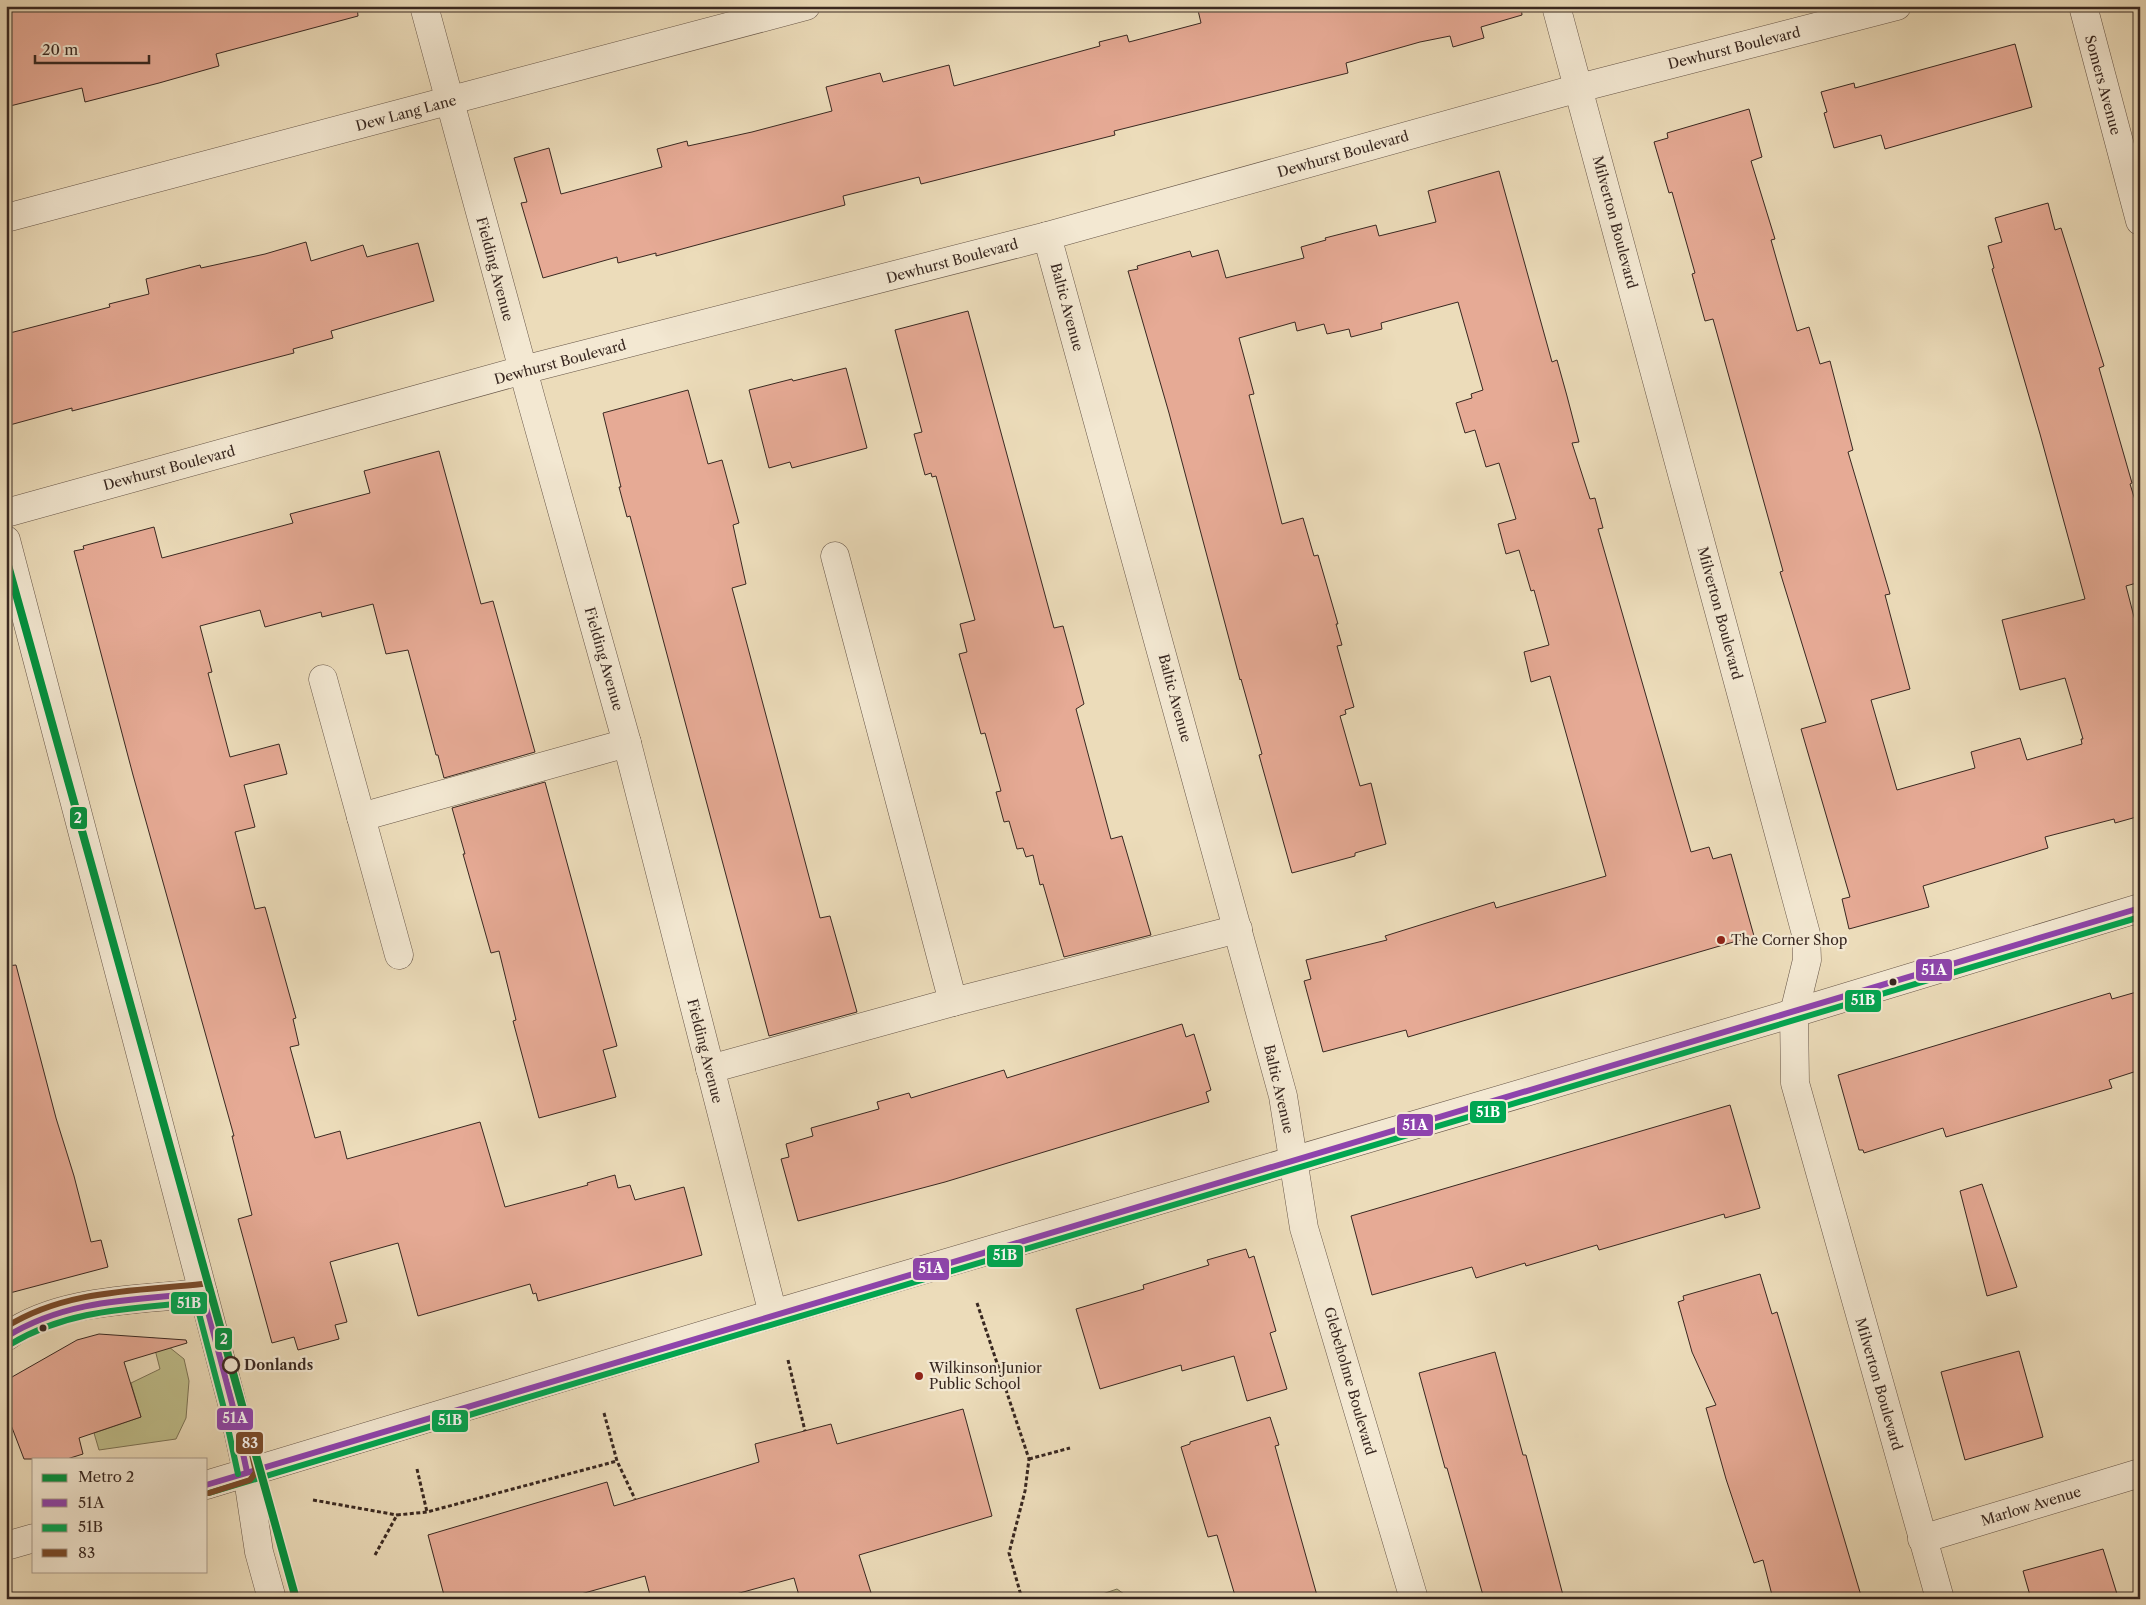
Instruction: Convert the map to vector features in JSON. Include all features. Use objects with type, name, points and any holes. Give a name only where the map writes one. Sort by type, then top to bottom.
[{"type":"street","name":"Fielding Avenue","points":[[424,6],[627,743],[773,1314]]},
{"type":"street","name":"Dew Lang Lane","points":[[6,218],[806,6]]},
{"type":"street","name":"Milverton Boulevard","points":[[1556,6],[1806,934],[1806,960],[1794,1013],[1795,1083],[1940,1599]]},
{"type":"street","name":"Dewhurst Boulevard","points":[[6,513],[523,370],[1047,236],[1579,88],[1897,6]]},
{"type":"street","name":"Somers Avenue","points":[[2083,6],[2140,221]]},
{"type":"street","name":"Baltic Avenue","points":[[1047,236],[1283,1096],[1295,1161]]},
{"type":"street","points":[[6,540],[232,1403],[247,1472],[258,1552],[272,1599]]},
{"type":"street","points":[[835,556],[953,1002]]},
{"type":"street","points":[[323,679],[400,955]]},
{"type":"street","points":[[361,817],[627,743]]},
{"type":"street","points":[[208,1484],[773,1314],[1794,1013],[2140,908]]},
{"type":"street","points":[[710,1069],[953,1002],[1238,929]]},
{"type":"street","name":"Glebeholme Boulevard","points":[[1295,1161],[1304,1228],[1414,1599]]},
{"type":"street","points":[[6,1337],[45,1317],[80,1307],[203,1293]]},
{"type":"street","name":"Marlow Avenue","points":[[1922,1539],[2140,1473]]},
{"type":"path","points":[[976,1303],[1029,1459],[1025,1491],[1009,1553],[1022,1599]]},
{"type":"path","points":[[788,1360],[805,1431]]},
{"type":"path","points":[[604,1414],[617,1461],[635,1499]]},
{"type":"path","points":[[1029,1459],[1070,1448]]},
{"type":"path","points":[[313,1500],[397,1515],[427,1512],[617,1461]]},
{"type":"path","points":[[417,1469],[427,1512]]},
{"type":"path","points":[[375,1555],[397,1515]]},
{"type":"shaded area","points":[[152,1338],[159,1339],[184,1359],[189,1381],[186,1418],[176,1439],[99,1450],[94,1433],[141,1417],[131,1383],[160,1369]]},
{"type":"shaded area","points":[[1117,1589],[1131,1599],[1088,1599]]},
{"type":"building","points":[[22,6],[357,6],[358,16],[216,54],[219,66],[159,83],[85,102],[82,88],[6,107],[6,11]]},
{"type":"building","points":[[1197,6],[1521,6],[1522,15],[1481,27],[1484,38],[1453,47],[1450,36],[1420,42],[1346,63],[1348,73],[1114,131],[1115,135],[921,184],[919,177],[843,196],[845,205],[656,256],[656,253],[618,263],[617,257],[543,278],[521,203],[527,202],[514,158],[549,148],[561,194],[662,167],[657,149],[687,141],[688,146],[752,132],[832,111],[826,87],[880,73],[883,82],[949,65],[954,86],[1100,46],[1099,42],[1127,35],[1129,42],[1201,23]]},
{"type":"building","points":[[2015,44],[2032,107],[1885,149],[1881,135],[1834,148],[1824,113],[1827,112],[1821,92],[1854,83],[1855,88]]},
{"type":"building","points":[[1749,109],[1762,157],[1751,161],[1775,239],[1771,240],[1797,331],[1809,327],[1820,364],[1830,361],[1853,450],[1848,452],[1890,594],[1885,595],[1910,689],[1871,700],[1897,790],[1975,768],[1971,752],[2020,738],[2027,760],[2082,744],[2081,739],[2083,739],[2065,678],[2020,690],[2002,620],[2085,599],[1992,269],[1994,268],[1988,246],[2002,242],[1995,218],[2048,203],[2055,230],[2061,228],[2104,366],[2099,368],[2140,516],[2140,582],[2126,586],[2140,640],[2140,816],[2115,823],[2114,819],[2045,837],[2048,848],[1923,886],[1929,907],[1849,929],[1842,899],[1850,897],[1801,729],[1826,722],[1780,572],[1783,571],[1713,319],[1705,321],[1692,274],[1695,273],[1672,192],[1669,193],[1654,142],[1668,138],[1667,133]]},
{"type":"building","points":[[1499,171],[1552,362],[1557,360],[1579,442],[1572,443],[1590,499],[1595,498],[1603,528],[1598,529],[1691,852],[1709,847],[1713,859],[1731,854],[1754,936],[1408,1037],[1406,1030],[1323,1052],[1304,981],[1311,979],[1306,960],[1387,940],[1385,936],[1494,902],[1496,908],[1606,876],[1550,676],[1531,682],[1524,652],[1549,645],[1534,590],[1531,591],[1519,550],[1506,554],[1498,524],[1516,519],[1499,463],[1486,467],[1475,430],[1465,433],[1456,403],[1472,398],[1471,394],[1483,390],[1458,302],[1381,323],[1382,329],[1351,337],[1349,329],[1327,334],[1324,324],[1297,331],[1295,322],[1239,338],[1254,394],[1249,395],[1282,524],[1303,518],[1314,556],[1318,555],[1338,624],[1336,624],[1342,645],[1337,646],[1354,707],[1345,710],[1346,714],[1340,716],[1360,786],[1371,783],[1386,844],[1355,853],[1355,856],[1292,873],[1259,755],[1262,754],[1240,680],[1169,413],[1128,271],[1138,269],[1137,266],[1190,251],[1192,257],[1218,250],[1226,278],[1304,258],[1301,247],[1326,240],[1325,238],[1376,225],[1379,236],[1436,222],[1428,191]]},
{"type":"building","points":[[306,242],[311,261],[363,245],[367,257],[418,243],[434,301],[331,331],[333,338],[293,349],[294,353],[72,411],[72,408],[6,426],[6,334],[110,307],[109,304],[149,294],[146,279],[200,265],[201,268],[265,254]]},
{"type":"building","points":[[968,311],[1054,628],[1063,626],[1071,655],[1084,704],[1076,709],[1111,839],[1122,836],[1151,935],[1064,957],[1043,884],[1040,885],[1033,855],[1026,857],[1023,848],[1017,849],[1009,821],[1004,822],[996,792],[1001,791],[985,733],[981,734],[959,654],[967,652],[960,624],[975,620],[936,476],[932,477],[931,473],[925,475],[914,434],[922,432],[895,330]]},
{"type":"building","points":[[846,368],[867,448],[792,468],[790,462],[769,468],[749,390]]},
{"type":"building","points":[[688,390],[708,464],[722,460],[739,523],[733,525],[746,584],[732,588],[820,918],[830,916],[857,1012],[769,1036],[630,516],[627,517],[619,487],[621,487],[603,413]]},
{"type":"building","points":[[439,451],[481,604],[493,601],[535,752],[444,778],[408,650],[386,654],[373,604],[322,617],[321,612],[265,627],[260,610],[200,626],[212,672],[208,673],[230,757],[279,744],[287,774],[244,785],[255,827],[235,832],[255,909],[265,907],[296,1018],[293,1019],[299,1045],[290,1047],[315,1138],[340,1131],[347,1159],[480,1122],[505,1207],[588,1185],[587,1183],[615,1175],[618,1188],[630,1185],[635,1200],[684,1187],[702,1255],[538,1301],[536,1293],[533,1294],[530,1284],[418,1316],[398,1243],[330,1262],[347,1322],[335,1325],[339,1339],[298,1350],[294,1337],[272,1343],[238,1219],[252,1215],[232,1136],[234,1136],[133,775],[74,551],[84,549],[83,546],[154,527],[162,558],[293,523],[290,514],[370,493],[364,471]]},
{"type":"building","points":[[545,782],[617,1046],[603,1050],[616,1097],[539,1118],[513,1021],[516,1020],[499,951],[491,953],[452,808]]},
{"type":"building","points":[[16,965],[91,1242],[101,1240],[108,1267],[6,1294],[6,966]]},
{"type":"building","points":[[2140,991],[2140,1070],[2109,1080],[2112,1088],[1946,1137],[1943,1128],[1864,1153],[1863,1150],[1859,1150],[1838,1075],[2110,993],[2112,999]]},
{"type":"building","points":[[1182,1024],[1186,1037],[1194,1034],[1211,1090],[1206,1092],[1209,1102],[945,1182],[798,1221],[781,1159],[789,1157],[786,1144],[813,1136],[811,1128],[879,1109],[877,1102],[909,1093],[911,1098],[1004,1070],[1007,1078]]},
{"type":"building","points":[[1730,1105],[1760,1208],[1725,1218],[1724,1214],[1599,1250],[1597,1245],[1526,1266],[1525,1263],[1476,1278],[1472,1267],[1372,1295],[1351,1216]]},
{"type":"building","points":[[1982,1184],[2017,1287],[1987,1296],[1960,1191]]},
{"type":"building","points":[[1246,1249],[1249,1258],[1254,1256],[1276,1331],[1270,1333],[1287,1389],[1247,1401],[1234,1356],[1182,1371],[1181,1365],[1100,1389],[1076,1309],[1144,1289],[1143,1285],[1209,1265],[1207,1260]]},
{"type":"building","points":[[1760,1274],[1772,1314],[1777,1312],[1862,1599],[1773,1599],[1763,1560],[1754,1563],[1726,1479],[1706,1408],[1716,1405],[1692,1352],[1678,1302],[1684,1300],[1683,1296]]},
{"type":"building","points":[[99,1334],[186,1340],[187,1343],[124,1362],[141,1417],[79,1438],[83,1454],[70,1458],[24,1459],[6,1412],[6,1390],[12,1377],[77,1340]]},
{"type":"building","points":[[2019,1351],[2043,1437],[1965,1460],[1941,1372]]},
{"type":"building","points":[[1495,1352],[1523,1455],[1526,1455],[1564,1599],[1484,1599],[1447,1468],[1445,1468],[1419,1373]]},
{"type":"building","points":[[963,1409],[992,1516],[859,1555],[873,1599],[800,1599],[794,1578],[718,1599],[651,1599],[645,1576],[563,1599],[445,1599],[428,1535],[607,1482],[614,1506],[759,1462],[755,1444],[831,1424],[837,1444]]},
{"type":"building","points":[[1270,1417],[1279,1445],[1275,1446],[1318,1599],[1236,1599],[1217,1535],[1208,1537],[1181,1447],[1190,1444],[1190,1442]]},
{"type":"building","points":[[2103,1549],[2117,1594],[2100,1599],[2031,1599],[2023,1571]]},
{"type":"metro line","name":"2","points":[[6,558],[296,1599]]},
{"type":"transit line","name":"51A","points":[[208,1484],[2140,908]]},
{"type":"transit line","name":"51B","points":[[209,1493],[2140,917]]},
{"type":"transit line","name":"83","points":[[6,1327],[29,1315],[76,1299],[126,1291],[202,1284]]},
{"type":"transit line","name":"83","points":[[209,1493],[250,1480],[256,1472],[240,1401],[211,1291]]},
{"type":"transit line","name":"51A","points":[[203,1293],[232,1403],[247,1472]]},
{"type":"transit line","name":"51A","points":[[6,1337],[29,1324],[77,1308],[126,1300],[203,1293]]},
{"type":"transit line","name":"51B","points":[[11,1344],[33,1332],[78,1317],[124,1309],[196,1302],[223,1405],[238,1474]]},
{"type":"place","name":"The Corner Shop","points":[[1721,940]]},
{"type":"place","name":"Donlands","points":[[231,1365]]},
{"type":"place","name":"Wilkinson Junior Public School","points":[[919,1376]]}]
